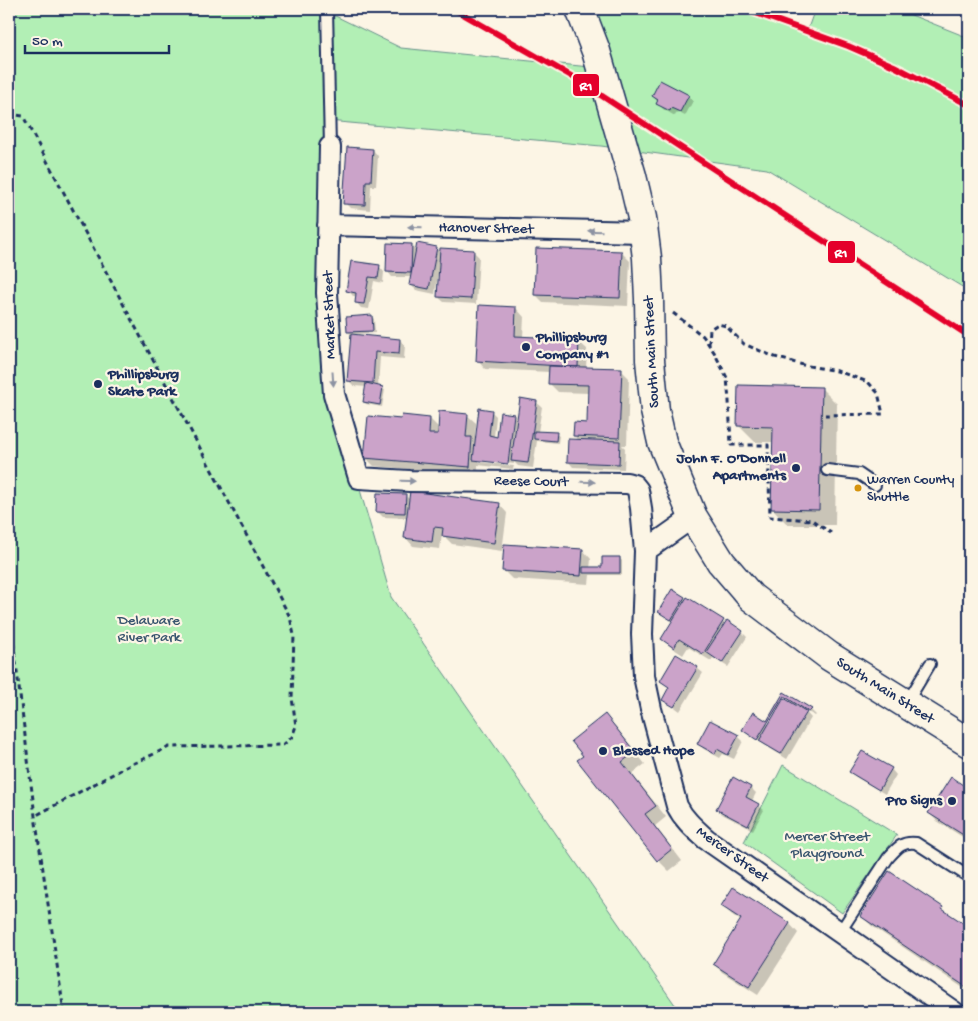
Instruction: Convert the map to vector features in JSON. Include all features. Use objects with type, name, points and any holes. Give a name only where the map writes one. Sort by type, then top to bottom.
[{"type":"main road","name":"South Main Street","points":[[580,9],[596,51],[632,176],[644,232],[649,299],[650,360],[655,411],[662,442],[693,517],[721,562],[751,597],[829,656],[969,743]]},
{"type":"street","name":"Market Street","points":[[330,147],[327,294],[334,394],[359,478]]},
{"type":"street","name":"Hanover Street","points":[[328,225],[644,232]]},
{"type":"street","name":"Reese Court","points":[[359,478],[409,481],[627,483],[634,485],[638,490],[645,551]]},
{"type":"street","points":[[645,551],[693,517]]},
{"type":"street","name":"Mercer Street","points":[[645,551],[642,634],[644,676],[651,709],[681,814],[706,839],[954,1012]]},
{"type":"lane","points":[[327,9],[330,147]]},
{"type":"lane","points":[[827,470],[859,474],[875,485]]},
{"type":"lane","points":[[906,705],[930,664]]},
{"type":"lane","points":[[840,932],[888,858],[898,847],[908,842],[916,843],[969,877]]},
{"type":"path","points":[[9,114],[22,116],[290,617],[294,634],[292,698],[296,726],[292,737],[283,745],[169,747],[126,767],[35,816]]},
{"type":"path","points":[[670,312],[702,336],[727,378],[731,446],[768,446],[770,517],[812,520],[831,533]]},
{"type":"path","points":[[709,345],[710,329],[718,324],[726,326],[744,344],[775,357],[803,365],[838,370],[868,382],[878,393],[883,414],[825,415]]},
{"type":"path","points":[[9,607],[35,816],[64,1012]]},
{"type":"green space","name":"Delaware River Park","points":[[9,9],[321,9],[401,48],[600,68],[578,9],[742,9],[807,31],[815,9],[896,9],[969,38],[969,291],[767,169],[601,146],[328,121],[336,407],[391,597],[680,1012],[9,1012]]},
{"type":"green space","name":"Mercer Street Playground","points":[[783,765],[897,835],[842,913],[744,842]]},
{"type":"building","points":[[660,80],[689,95],[680,112],[671,108],[670,111],[656,104],[658,100],[652,96]]},
{"type":"building","points":[[347,147],[373,149],[371,181],[366,181],[365,205],[343,204]]},
{"type":"building","points":[[387,243],[412,244],[411,273],[386,272]]},
{"type":"building","points":[[417,243],[437,247],[429,289],[409,285]]},
{"type":"building","points":[[440,248],[474,250],[471,299],[437,297]]},
{"type":"building","points":[[536,248],[622,251],[620,298],[534,295]]},
{"type":"building","points":[[351,261],[380,265],[378,278],[369,277],[364,304],[355,303],[356,293],[346,291]]},
{"type":"building","points":[[479,305],[516,307],[515,336],[579,339],[578,367],[476,361]]},
{"type":"building","points":[[372,315],[373,331],[347,332],[346,317]]},
{"type":"building","points":[[351,334],[400,339],[399,354],[375,352],[373,383],[347,381]]},
{"type":"building","points":[[549,366],[622,368],[619,438],[573,436],[574,422],[587,423],[588,385],[548,384]]},
{"type":"building","points":[[366,383],[383,387],[380,405],[363,402]]},
{"type":"building","name":"John F. O'Donnell Apartments","points":[[738,385],[822,387],[819,510],[771,509],[773,427],[737,426]]},
{"type":"building","points":[[520,398],[537,401],[528,463],[511,461]]},
{"type":"building","points":[[479,408],[492,410],[489,435],[497,437],[500,412],[514,414],[508,464],[473,460]]},
{"type":"building","points":[[439,411],[468,414],[466,437],[472,437],[470,467],[364,458],[368,416],[401,419],[402,415],[430,418],[429,434],[438,434]]},
{"type":"building","points":[[534,431],[557,432],[556,441],[534,439]]},
{"type":"building","points":[[568,439],[620,441],[619,464],[567,462]]},
{"type":"building","points":[[410,491],[500,503],[494,543],[442,536],[443,528],[434,527],[432,542],[404,538]]},
{"type":"building","points":[[377,493],[406,494],[405,513],[376,512]]},
{"type":"building","points":[[504,544],[583,549],[581,576],[502,571]]},
{"type":"building","points":[[602,557],[620,557],[620,573],[583,573],[583,567],[602,567]]},
{"type":"building","points":[[672,589],[685,597],[671,620],[658,612]]},
{"type":"building","points":[[687,597],[724,620],[703,654],[679,639],[674,648],[661,639]]},
{"type":"building","points":[[727,620],[743,631],[722,663],[706,652]]},
{"type":"building","points":[[676,654],[698,667],[674,707],[662,700],[669,687],[660,681]]},
{"type":"building","points":[[784,692],[812,709],[809,712],[784,696],[757,740],[742,730],[753,712],[767,721]]},
{"type":"building","points":[[784,698],[807,712],[781,754],[759,741]]},
{"type":"building","points":[[605,714],[635,752],[622,762],[656,806],[645,814],[672,849],[657,861],[577,760],[583,756],[571,741]]},
{"type":"building","points":[[710,720],[739,735],[728,755],[717,749],[715,754],[697,744]]},
{"type":"building","points":[[862,751],[892,768],[879,790],[849,772]]},
{"type":"building","points":[[733,777],[751,787],[746,797],[759,804],[748,826],[716,809]]},
{"type":"building","name":"Pro Signs","points":[[951,777],[969,789],[969,830],[965,836],[928,813]]},
{"type":"building","points":[[889,871],[969,927],[969,989],[860,916]]},
{"type":"building","points":[[733,887],[790,923],[749,987],[713,964],[741,919],[721,906]]},
{"type":"transit line","name":"R1","points":[[454,9],[573,77],[969,336]]},
{"type":"transit line","name":"R1","points":[[745,9],[848,46],[894,66],[969,105]]},
{"type":"place","name":"Phillipsburg Company #1","points":[[526,347]]},
{"type":"place","name":"Phillipsburg Skate Park","points":[[98,384]]},
{"type":"place","name":"John F. O'Donnell Apartments","points":[[796,468]]},
{"type":"place","name":"Warren County Shuttle","points":[[858,488]]},
{"type":"place","name":"Blessed Hope","points":[[603,751]]},
{"type":"place","name":"Pro Signs","points":[[952,801]]}]
